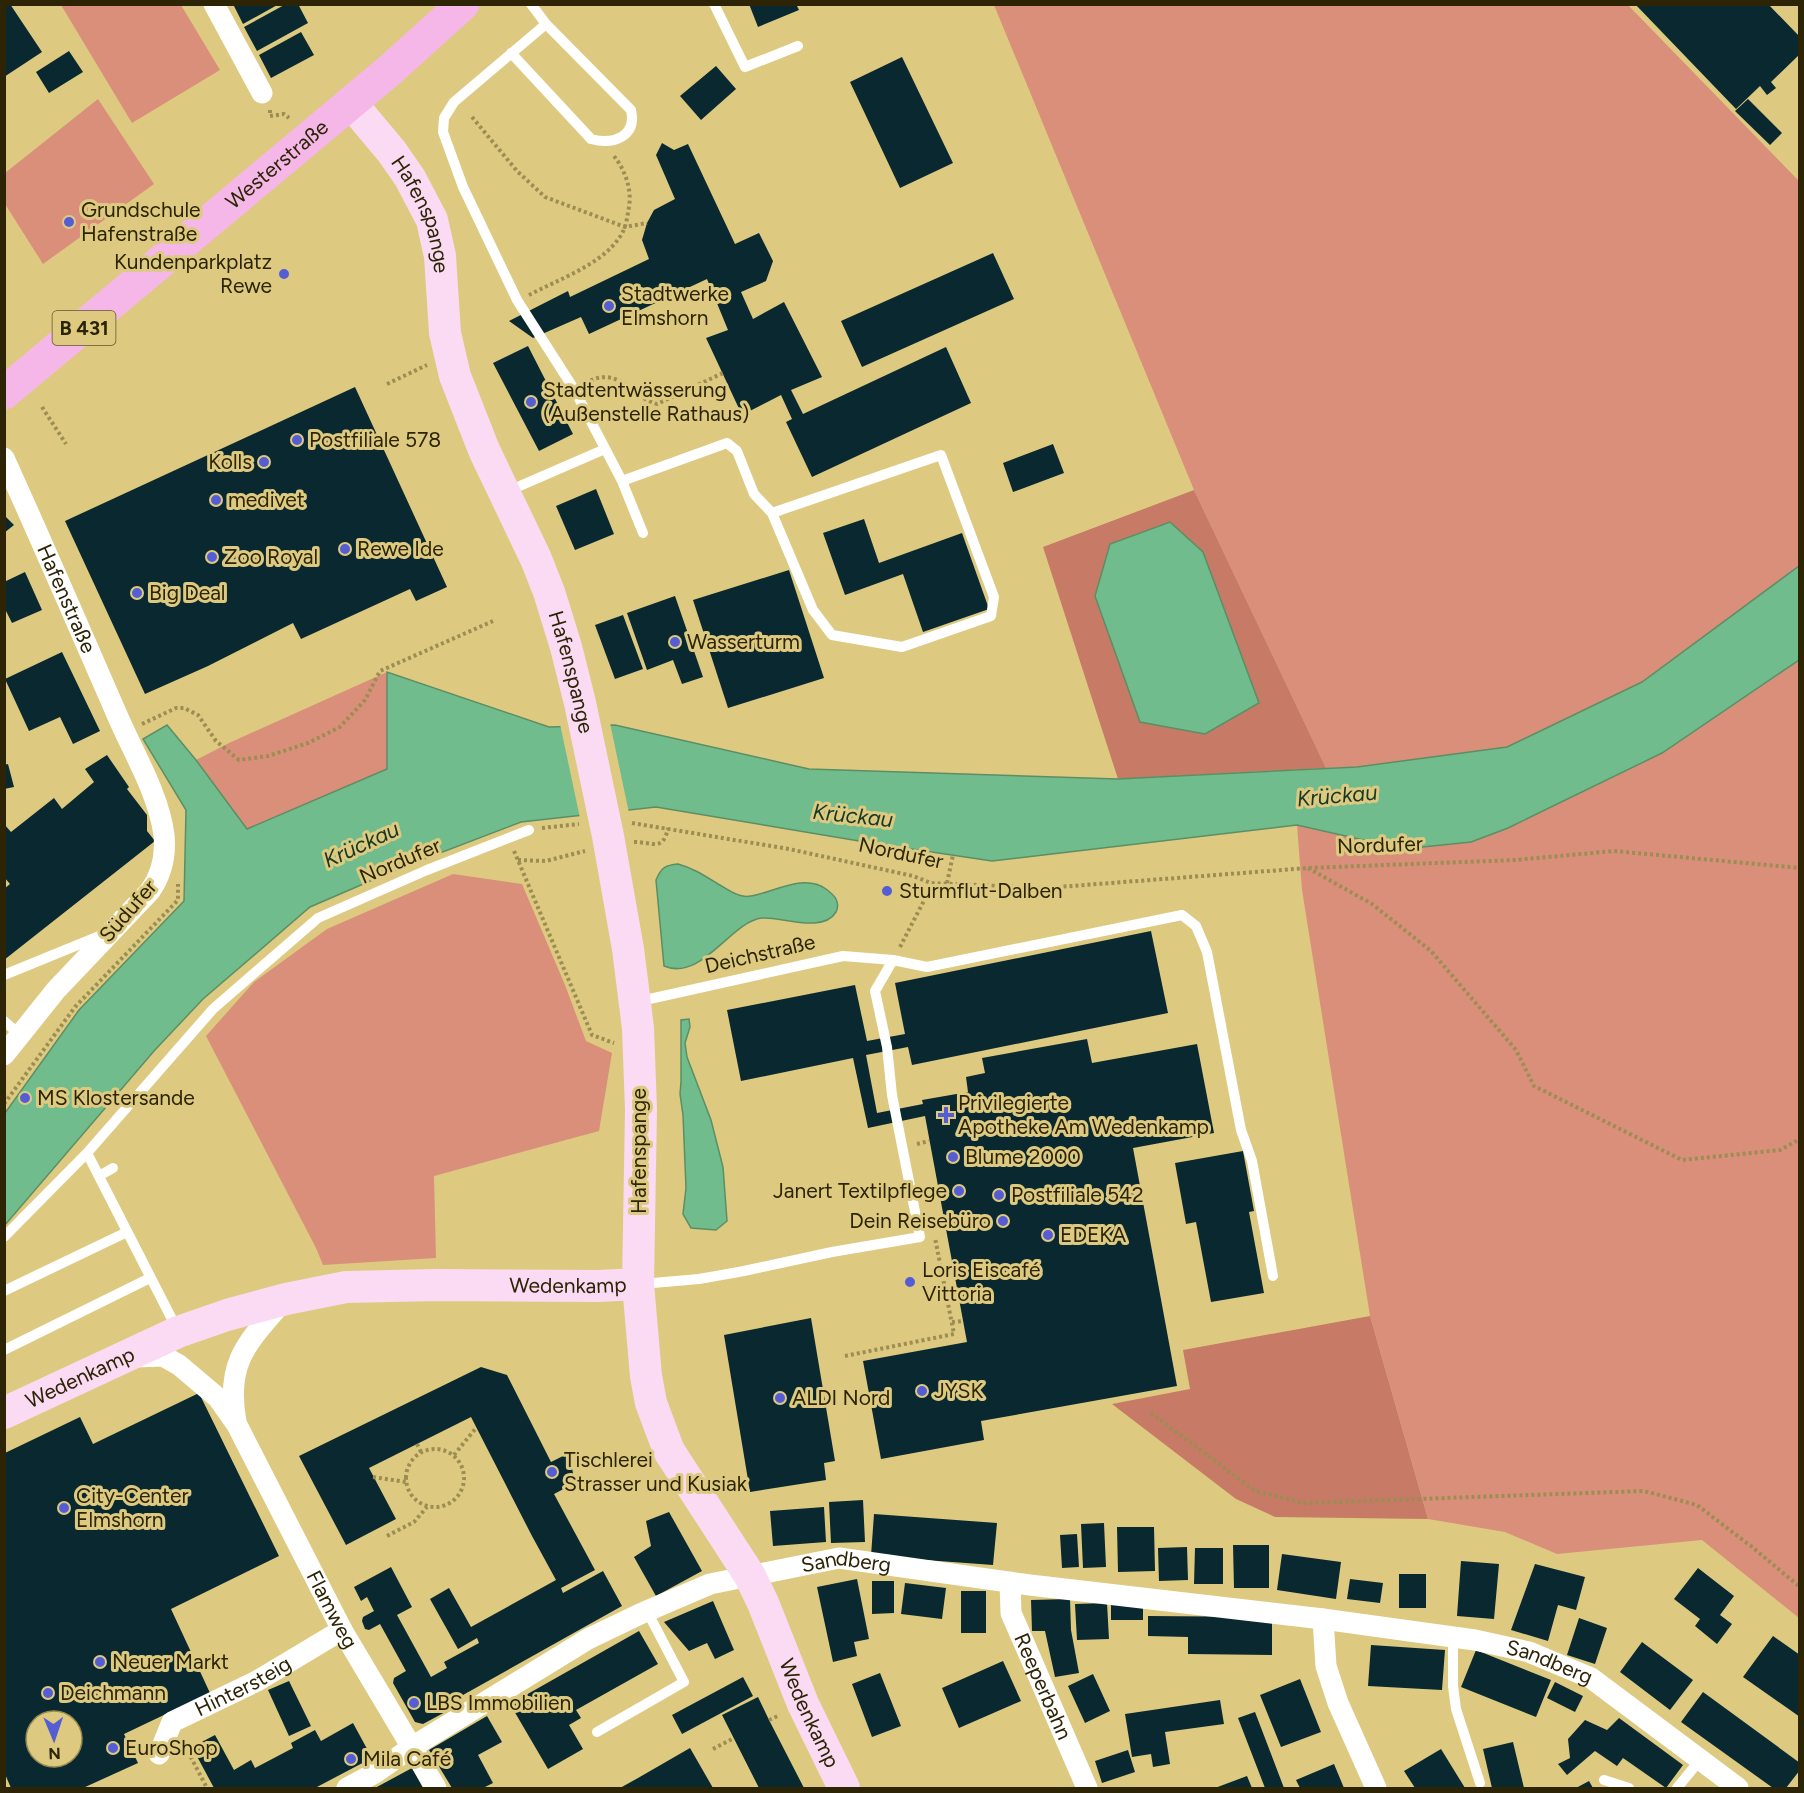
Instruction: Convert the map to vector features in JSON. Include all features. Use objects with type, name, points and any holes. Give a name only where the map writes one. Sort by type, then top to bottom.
[{"type":"main road","name":"Westerstraße","points":[[4,393],[390,70],[463,4]]},
{"type":"street","points":[[214,4],[262,93]]},
{"type":"street","name":"Hafenspange","points":[[351,103],[392,152],[410,178],[432,220],[440,255],[445,333],[455,376],[484,450],[536,559],[549,592],[580,703],[636,1002],[641,1110],[638,1284]]},
{"type":"street","name":"Hafenstraße","points":[[4,458],[131,734]]},
{"type":"street","name":"Südufer","points":[[4,1055],[12,1028],[56,990],[150,891],[163,866],[164,835],[154,797],[131,734]]},
{"type":"street","name":"Wedenkamp","points":[[4,1413],[178,1332],[227,1315],[286,1299],[346,1287],[638,1284],[646,1376],[657,1420],[669,1451],[750,1576],[803,1704],[844,1788]]},
{"type":"street","name":"Flamweg","points":[[237,1425],[232,1392],[235,1371],[250,1341],[286,1299]]},
{"type":"street","name":"Flamweg","points":[[103,1366],[134,1357],[163,1356],[179,1365],[218,1398],[237,1425],[342,1630],[436,1788]]},
{"type":"street","name":"Sandberg","points":[[347,1788],[375,1773],[588,1639],[647,1611],[710,1584],[839,1558],[1010,1582],[1323,1619],[1475,1640],[1529,1652],[1591,1678],[1738,1788]]},
{"type":"street","name":"Reeperbahn","points":[[1010,1582],[1011,1613],[1087,1788]]},
{"type":"street","points":[[1323,1619],[1326,1666],[1338,1703],[1376,1788]]},
{"type":"street","name":"Hintersteig","points":[[159,1754],[172,1722],[257,1682],[342,1630]]},
{"type":"lane","points":[[511,53],[591,139],[603,142],[617,140],[627,133],[633,119],[631,110],[546,24],[531,4]]},
{"type":"lane","points":[[714,4],[745,67],[798,46]]},
{"type":"lane","points":[[546,24],[454,102],[444,118],[443,132],[463,187],[518,300],[574,389],[622,481],[643,533]]},
{"type":"lane","points":[[622,481],[727,443],[737,451],[754,494],[772,513],[813,610],[832,636],[902,647],[991,616],[994,597],[942,455],[772,513]]},
{"type":"lane","points":[[505,493],[605,449]]},
{"type":"lane","name":"Nordufer","points":[[4,1237],[87,1153],[213,1009],[318,918],[427,870],[529,830]]},
{"type":"lane","name":"Deichstraße","points":[[636,1002],[843,956],[893,960],[927,967],[1182,915],[1196,927],[1207,952],[1241,1130],[1252,1161],[1273,1276]]},
{"type":"lane","points":[[4,975],[113,930]]},
{"type":"lane","points":[[638,1284],[699,1279],[920,1237],[896,1113],[887,1047],[875,992],[893,960]]},
{"type":"lane","points":[[87,1153],[178,1332]]},
{"type":"lane","points":[[99,1176],[112,1168]]},
{"type":"lane","points":[[4,1292],[127,1232]]},
{"type":"lane","points":[[4,1350],[150,1278]]},
{"type":"lane","points":[[597,1732],[684,1682],[647,1611]]},
{"type":"lane","points":[[1453,1637],[1453,1686],[1456,1709],[1480,1783]]},
{"type":"lane","points":[[1677,1788],[1700,1760]]},
{"type":"lane","points":[[1604,1780],[1629,1788]]},
{"type":"path","points":[[472,117],[517,171],[545,197],[625,227],[647,223]]},
{"type":"path","points":[[518,300],[588,265],[608,252],[625,227],[631,197],[623,167],[603,142]]},
{"type":"path","points":[[387,384],[434,361]]},
{"type":"path","points":[[574,389],[594,378],[608,377],[621,381],[650,403],[657,404],[723,373]]},
{"type":"path","points":[[42,407],[66,444]]},
{"type":"path","points":[[131,734],[176,708],[184,708],[198,715],[216,741],[240,760],[268,756],[308,743],[340,727],[365,700],[380,671],[493,621]]},
{"type":"path","points":[[639,842],[656,845],[662,843],[666,839],[668,828]]},
{"type":"path","name":"Nordufer","points":[[529,830],[604,833],[668,828],[789,849],[913,876],[931,883],[1045,888],[1308,868],[1515,860],[1614,850],[1800,868]]},
{"type":"path","points":[[518,860],[546,861],[604,833]]},
{"type":"path","points":[[509,838],[592,1035],[618,1044]]},
{"type":"path","points":[[947,884],[953,855]]},
{"type":"path","points":[[1308,868],[1372,904],[1431,951],[1516,1050],[1534,1086],[1682,1160],[1780,1150],[1800,1139]]},
{"type":"path","points":[[4,1104],[75,1007],[178,900],[178,877]]},
{"type":"path","points":[[893,960],[931,883]]},
{"type":"path","points":[[896,1113],[910,1113],[918,1155]]},
{"type":"path","points":[[916,1144],[929,1141]]},
{"type":"path","points":[[845,1356],[954,1335],[934,1233]]},
{"type":"path","points":[[952,1323],[963,1321]]},
{"type":"path","points":[[1151,1413],[1255,1491],[1304,1503],[1644,1491],[1697,1505],[1800,1587]]},
{"type":"path","points":[[454,1455],[476,1428]]},
{"type":"path","points":[[417,1444],[421,1452]]},
{"type":"path","points":[[432,1449],[444,1450],[454,1455],[462,1464],[465,1475],[464,1487],[458,1497],[438,1508],[427,1507],[416,1502],[406,1482],[407,1470],[412,1460],[421,1452],[432,1449]]},
{"type":"path","points":[[373,1477],[406,1482]]},
{"type":"path","points":[[387,1536],[414,1522],[427,1507]]},
{"type":"path","points":[[769,1720],[784,1713]]},
{"type":"path","points":[[172,1722],[207,1788]]},
{"type":"path","points":[[713,1749],[734,1738]]},
{"type":"shaded area","points":[[61,5],[181,5],[220,70],[132,123]]},
{"type":"shaded area","points":[[994,5],[1628,5],[1799,181],[1799,566],[1642,682],[1507,747],[1357,767],[1326,768],[1194,490]]},
{"type":"shaded area","points":[[98,99],[154,184],[43,264],[5,204],[5,173]]},
{"type":"shaded area","points":[[1194,490],[1326,768],[1118,779],[1043,547]]},
{"type":"shaded area","points":[[1799,660],[1799,1618],[1702,1540],[1557,1554],[1505,1532],[1428,1519],[1370,1316],[1302,890],[1297,825],[1403,849],[1471,842],[1508,828],[1662,753]]},
{"type":"shaded area","points":[[387,672],[387,769],[247,829],[196,760]]},
{"type":"shaded area","points":[[453,874],[522,884],[586,1041],[612,1053],[599,1131],[434,1176],[436,1258],[323,1265],[206,1036],[254,982],[327,929]]},
{"type":"shaded area","points":[[1370,1316],[1428,1519],[1275,1517],[1236,1499],[1112,1404],[1190,1389],[1183,1350]]},
{"type":"water","points":[[1170,522],[1203,552],[1259,703],[1205,734],[1140,722],[1095,596],[1110,544]]},
{"type":"water","name":"Krückau","points":[[1799,566],[1799,660],[1662,753],[1508,828],[1471,842],[1403,849],[1297,825],[992,861],[656,807],[521,822],[398,869],[310,907],[203,999],[154,1051],[5,1225],[5,1113],[79,1010],[184,901],[186,810],[143,739],[167,725],[247,829],[387,769],[387,672],[549,727],[615,725],[809,769],[1118,779],[1357,767],[1507,747],[1642,682]]},
{"type":"water","points":[[678,864],[699,872],[733,893],[745,896],[791,884],[818,885],[834,896],[837,909],[830,918],[821,922],[762,918],[739,929],[704,959],[691,966],[678,969],[664,966],[656,880],[664,868]]},
{"type":"water","points":[[689,1019],[690,1027],[685,1043],[687,1057],[711,1120],[723,1167],[727,1221],[716,1230],[691,1228],[683,1214],[686,1188],[680,1094],[681,1020]]},
{"type":"pier","points":[[610,723],[629,813],[580,818],[560,724]]},
{"type":"building","points":[[4,4],[10,4],[42,52],[4,77]]},
{"type":"building","points":[[233,4],[279,4],[243,24]]},
{"type":"building","points":[[286,4],[298,4],[308,23],[257,51],[244,27]]},
{"type":"building","points":[[749,4],[796,4],[799,10],[758,27]]},
{"type":"building","points":[[1635,4],[1768,4],[1800,37],[1800,54],[1771,82],[1776,88],[1767,95],[1760,86],[1736,109]]},
{"type":"building","points":[[301,32],[314,55],[271,78],[259,55]]},
{"type":"building","points":[[69,51],[83,72],[49,93],[36,72]]},
{"type":"building","points":[[902,57],[953,163],[900,188],[850,82]]},
{"type":"building","points":[[716,66],[736,89],[701,120],[680,96]]},
{"type":"building","points":[[1748,99],[1782,133],[1770,145],[1735,111]]},
{"type":"building","name":"Stadtwerke Elmshorn","points":[[662,143],[674,150],[688,144],[735,244],[759,233],[773,261],[766,281],[741,292],[753,319],[784,302],[822,377],[791,390],[803,414],[946,347],[971,403],[812,477],[786,422],[792,419],[781,395],[742,415],[706,338],[728,330],[707,279],[589,334],[581,317],[533,338],[509,321],[568,291],[570,297],[649,259],[642,240],[647,223],[654,210],[675,199],[656,155]]},
{"type":"building","points":[[993,253],[1014,299],[862,367],[841,321]]},
{"type":"building","points":[[528,346],[573,434],[539,451],[493,363]]},
{"type":"building","points":[[355,387],[447,587],[416,601],[410,589],[301,639],[293,623],[208,666],[145,694],[65,521]]},
{"type":"building","points":[[1053,444],[1064,473],[1013,492],[1003,463]]},
{"type":"building","points":[[596,489],[614,534],[575,550],[556,506]]},
{"type":"building","points":[[4,515],[14,525],[4,533]]},
{"type":"building","points":[[864,519],[879,563],[962,533],[989,609],[923,632],[903,574],[845,595],[823,533]]},
{"type":"building","points":[[789,570],[824,678],[728,708],[693,600]]},
{"type":"building","points":[[25,572],[42,610],[12,623],[4,607],[4,582]]},
{"type":"building","points":[[675,596],[703,677],[682,684],[673,660],[647,670],[627,613]]},
{"type":"building","points":[[623,615],[643,669],[615,679],[595,625]]},
{"type":"building","points":[[62,652],[100,731],[73,744],[60,717],[29,731],[5,679]]},
{"type":"building","points":[[107,755],[129,787],[127,789],[147,815],[147,831],[155,841],[4,960],[4,889],[10,884],[4,877],[4,824],[11,832],[54,798],[62,809],[94,782],[85,769]]},
{"type":"building","points":[[8,764],[14,787],[4,789],[4,765]]},
{"type":"building","name":"EDEKA","points":[[1151,931],[1168,1013],[912,1065],[908,1047],[866,1055],[877,1113],[923,1104],[922,1100],[968,1092],[966,1077],[985,1073],[982,1058],[1087,1039],[1092,1063],[1197,1044],[1214,1133],[1133,1148],[1177,1386],[981,1421],[984,1440],[881,1459],[863,1361],[967,1342],[925,1116],[868,1128],[853,1058],[741,1081],[727,1010],[855,985],[867,1041],[905,1034],[895,983]]},
{"type":"building","points":[[1243,1151],[1254,1211],[1249,1212],[1264,1293],[1211,1302],[1196,1222],[1186,1224],[1175,1163]]},
{"type":"building","name":"ALDI Nord","points":[[811,1318],[835,1461],[824,1463],[826,1480],[750,1492],[724,1335]]},
{"type":"building","points":[[481,1367],[507,1375],[551,1462],[569,1453],[575,1483],[554,1494],[595,1570],[561,1588],[563,1593],[603,1571],[622,1606],[463,1695],[462,1703],[423,1724],[415,1722],[393,1683],[394,1678],[406,1671],[380,1624],[369,1630],[365,1629],[363,1617],[374,1611],[367,1597],[361,1601],[354,1587],[391,1567],[412,1607],[397,1615],[431,1677],[447,1668],[444,1662],[479,1643],[477,1638],[458,1649],[430,1599],[449,1588],[471,1627],[556,1580],[471,1417],[369,1468],[396,1519],[346,1545],[299,1456]]},
{"type":"building","points":[[199,1393],[279,1556],[171,1609],[210,1693],[124,1734],[138,1763],[83,1788],[11,1788],[5,1774],[5,1453],[80,1417],[93,1444]]},
{"type":"building","points":[[863,1500],[865,1542],[831,1543],[829,1502]]},
{"type":"building","points":[[824,1507],[826,1542],[773,1546],[770,1511]]},
{"type":"building","points":[[669,1512],[702,1571],[656,1596],[634,1557],[651,1546],[646,1521]]},
{"type":"building","points":[[874,1514],[997,1523],[993,1565],[871,1556]]},
{"type":"building","points":[[1104,1523],[1106,1567],[1083,1568],[1081,1524]]},
{"type":"building","points":[[1117,1527],[1154,1527],[1155,1571],[1118,1572]]},
{"type":"building","points":[[1077,1534],[1079,1567],[1062,1568],[1060,1535]]},
{"type":"building","points":[[1233,1545],[1269,1545],[1269,1588],[1234,1588]]},
{"type":"building","points":[[1187,1547],[1188,1580],[1159,1581],[1158,1548]]},
{"type":"building","points":[[1195,1548],[1223,1548],[1223,1584],[1194,1584]]},
{"type":"building","points":[[1282,1554],[1341,1562],[1336,1599],[1277,1590]]},
{"type":"building","points":[[1461,1561],[1499,1564],[1494,1619],[1457,1616]]},
{"type":"building","points":[[1535,1564],[1585,1577],[1576,1610],[1558,1605],[1548,1641],[1511,1630]]},
{"type":"building","points":[[1698,1568],[1734,1596],[1720,1615],[1732,1624],[1717,1644],[1695,1626],[1700,1619],[1674,1599]]},
{"type":"building","points":[[1399,1574],[1426,1574],[1426,1608],[1399,1608]]},
{"type":"building","points":[[857,1579],[869,1639],[854,1642],[857,1656],[833,1662],[817,1587]]},
{"type":"building","points":[[1350,1579],[1383,1583],[1380,1603],[1347,1599]]},
{"type":"building","points":[[872,1581],[894,1581],[894,1613],[872,1614]]},
{"type":"building","points":[[905,1583],[946,1588],[942,1619],[901,1614]]},
{"type":"building","points":[[961,1591],[986,1591],[986,1633],[961,1633]]},
{"type":"building","points":[[1070,1599],[1071,1630],[1079,1673],[1055,1677],[1045,1631],[1032,1631],[1031,1600]]},
{"type":"building","points":[[713,1601],[734,1650],[715,1659],[707,1643],[689,1651],[664,1622]]},
{"type":"building","points":[[1107,1603],[1109,1639],[1077,1640],[1075,1604]]},
{"type":"building","points":[[1111,1603],[1143,1604],[1143,1620],[1111,1620]]},
{"type":"building","points":[[1148,1616],[1272,1617],[1272,1655],[1188,1654],[1188,1637],[1148,1636]]},
{"type":"building","points":[[1579,1618],[1607,1628],[1595,1664],[1567,1655]]},
{"type":"building","points":[[639,1631],[658,1664],[576,1710],[581,1718],[569,1725],[583,1749],[548,1769],[510,1704]]},
{"type":"building","points":[[1773,1636],[1800,1655],[1800,1717],[1743,1677]]},
{"type":"building","points":[[1642,1642],[1693,1680],[1670,1710],[1620,1672]]},
{"type":"building","points":[[1371,1645],[1445,1650],[1442,1690],[1368,1686]]},
{"type":"building","points":[[1476,1650],[1551,1680],[1536,1717],[1461,1687]]},
{"type":"building","points":[[1003,1661],[1021,1701],[959,1728],[942,1688]]},
{"type":"building","points":[[880,1673],[901,1726],[872,1737],[852,1684]]},
{"type":"building","points":[[1093,1674],[1110,1711],[1085,1723],[1068,1686]]},
{"type":"building","points":[[743,1677],[753,1696],[682,1734],[672,1715]]},
{"type":"building","points":[[1300,1679],[1321,1732],[1281,1747],[1260,1695]]},
{"type":"building","points":[[289,1681],[311,1726],[289,1736],[268,1690]]},
{"type":"building","points":[[1555,1682],[1583,1696],[1575,1712],[1547,1698]]},
{"type":"building","points":[[1703,1692],[1800,1763],[1800,1770],[1786,1788],[1773,1788],[1681,1722]]},
{"type":"building","points":[[758,1697],[804,1788],[759,1788],[722,1715]]},
{"type":"building","points":[[1220,1700],[1224,1724],[1165,1732],[1170,1764],[1153,1767],[1151,1754],[1132,1757],[1125,1714]]},
{"type":"building","points":[[1255,1712],[1284,1788],[1265,1788],[1238,1718]]},
{"type":"building","points":[[487,1716],[502,1742],[478,1755],[493,1783],[483,1788],[452,1788],[429,1750]]},
{"type":"building","points":[[1619,1718],[1683,1765],[1666,1788],[1623,1758],[1617,1766],[1595,1751],[1567,1775],[1558,1764],[1570,1758],[1568,1739],[1585,1720],[1607,1730]]},
{"type":"building","points":[[353,1723],[372,1758],[315,1788],[214,1788],[192,1747],[215,1735],[234,1770],[251,1760],[255,1768],[293,1748],[291,1743],[315,1730],[321,1741]]},
{"type":"building","points":[[1513,1742],[1524,1788],[1492,1788],[1483,1749]]},
{"type":"building","points":[[690,1748],[713,1788],[620,1788],[638,1778]]},
{"type":"building","points":[[1441,1749],[1465,1788],[1415,1788],[1404,1771]]},
{"type":"building","points":[[1128,1750],[1135,1772],[1102,1783],[1095,1761]]},
{"type":"building","points":[[1334,1764],[1344,1788],[1300,1788],[1296,1780]]},
{"type":"building","points":[[412,1768],[423,1788],[375,1788]]},
{"type":"building","points":[[1247,1776],[1252,1788],[1215,1788]]},
{"type":"building","points":[[1589,1781],[1593,1788],[1576,1788]]},
{"type":"place","name":"Grundschule Hafenstraße","points":[[69,222]]},
{"type":"place","name":"Kundenparkplatz Rewe","points":[[284,274]]},
{"type":"place","name":"Stadtwerke Elmshorn","points":[[609,306]]},
{"type":"place","name":"Stadtentwässerung (Außenstelle Rathaus)","points":[[531,402]]},
{"type":"place","name":"Postfiliale 578","points":[[297,440]]},
{"type":"place","name":"Kolls","points":[[264,462]]},
{"type":"place","name":"medivet","points":[[216,500]]},
{"type":"place","name":"Rewe Ide","points":[[345,549]]},
{"type":"place","name":"Zoo Royal","points":[[212,557]]},
{"type":"place","name":"Big Deal","points":[[137,593]]},
{"type":"place","name":"Wasserturm","points":[[675,642]]},
{"type":"place","name":"Sturmflut-Dalben","points":[[887,891]]},
{"type":"place","name":"MS Klostersande","points":[[25,1098]]},
{"type":"place","name":"Privilegierte Apotheke Am Wedenkamp","points":[[946,1115]]},
{"type":"place","name":"Blume 2000","points":[[953,1157]]},
{"type":"place","name":"Janert Textilpflege","points":[[959,1191]]},
{"type":"place","name":"Postfiliale 542","points":[[999,1195]]},
{"type":"place","name":"Dein Reisebüro","points":[[1003,1221]]},
{"type":"place","name":"EDEKA","points":[[1048,1235]]},
{"type":"place","name":"Loris Eiscafé Vittoria","points":[[910,1282]]},
{"type":"place","name":"JYSK","points":[[922,1391]]},
{"type":"place","name":"ALDI Nord","points":[[780,1398]]},
{"type":"place","name":"Tischlerei Strasser und Kusiak","points":[[552,1472]]},
{"type":"place","name":"City-Center Elmshorn","points":[[64,1508]]},
{"type":"place","name":"Neuer Markt","points":[[100,1662]]},
{"type":"place","name":"Deichmann","points":[[48,1693]]},
{"type":"place","name":"LBS Immobilien","points":[[414,1703]]},
{"type":"place","name":"EuroShop","points":[[113,1748]]},
{"type":"place","name":"Mila Café","points":[[351,1759]]}]
